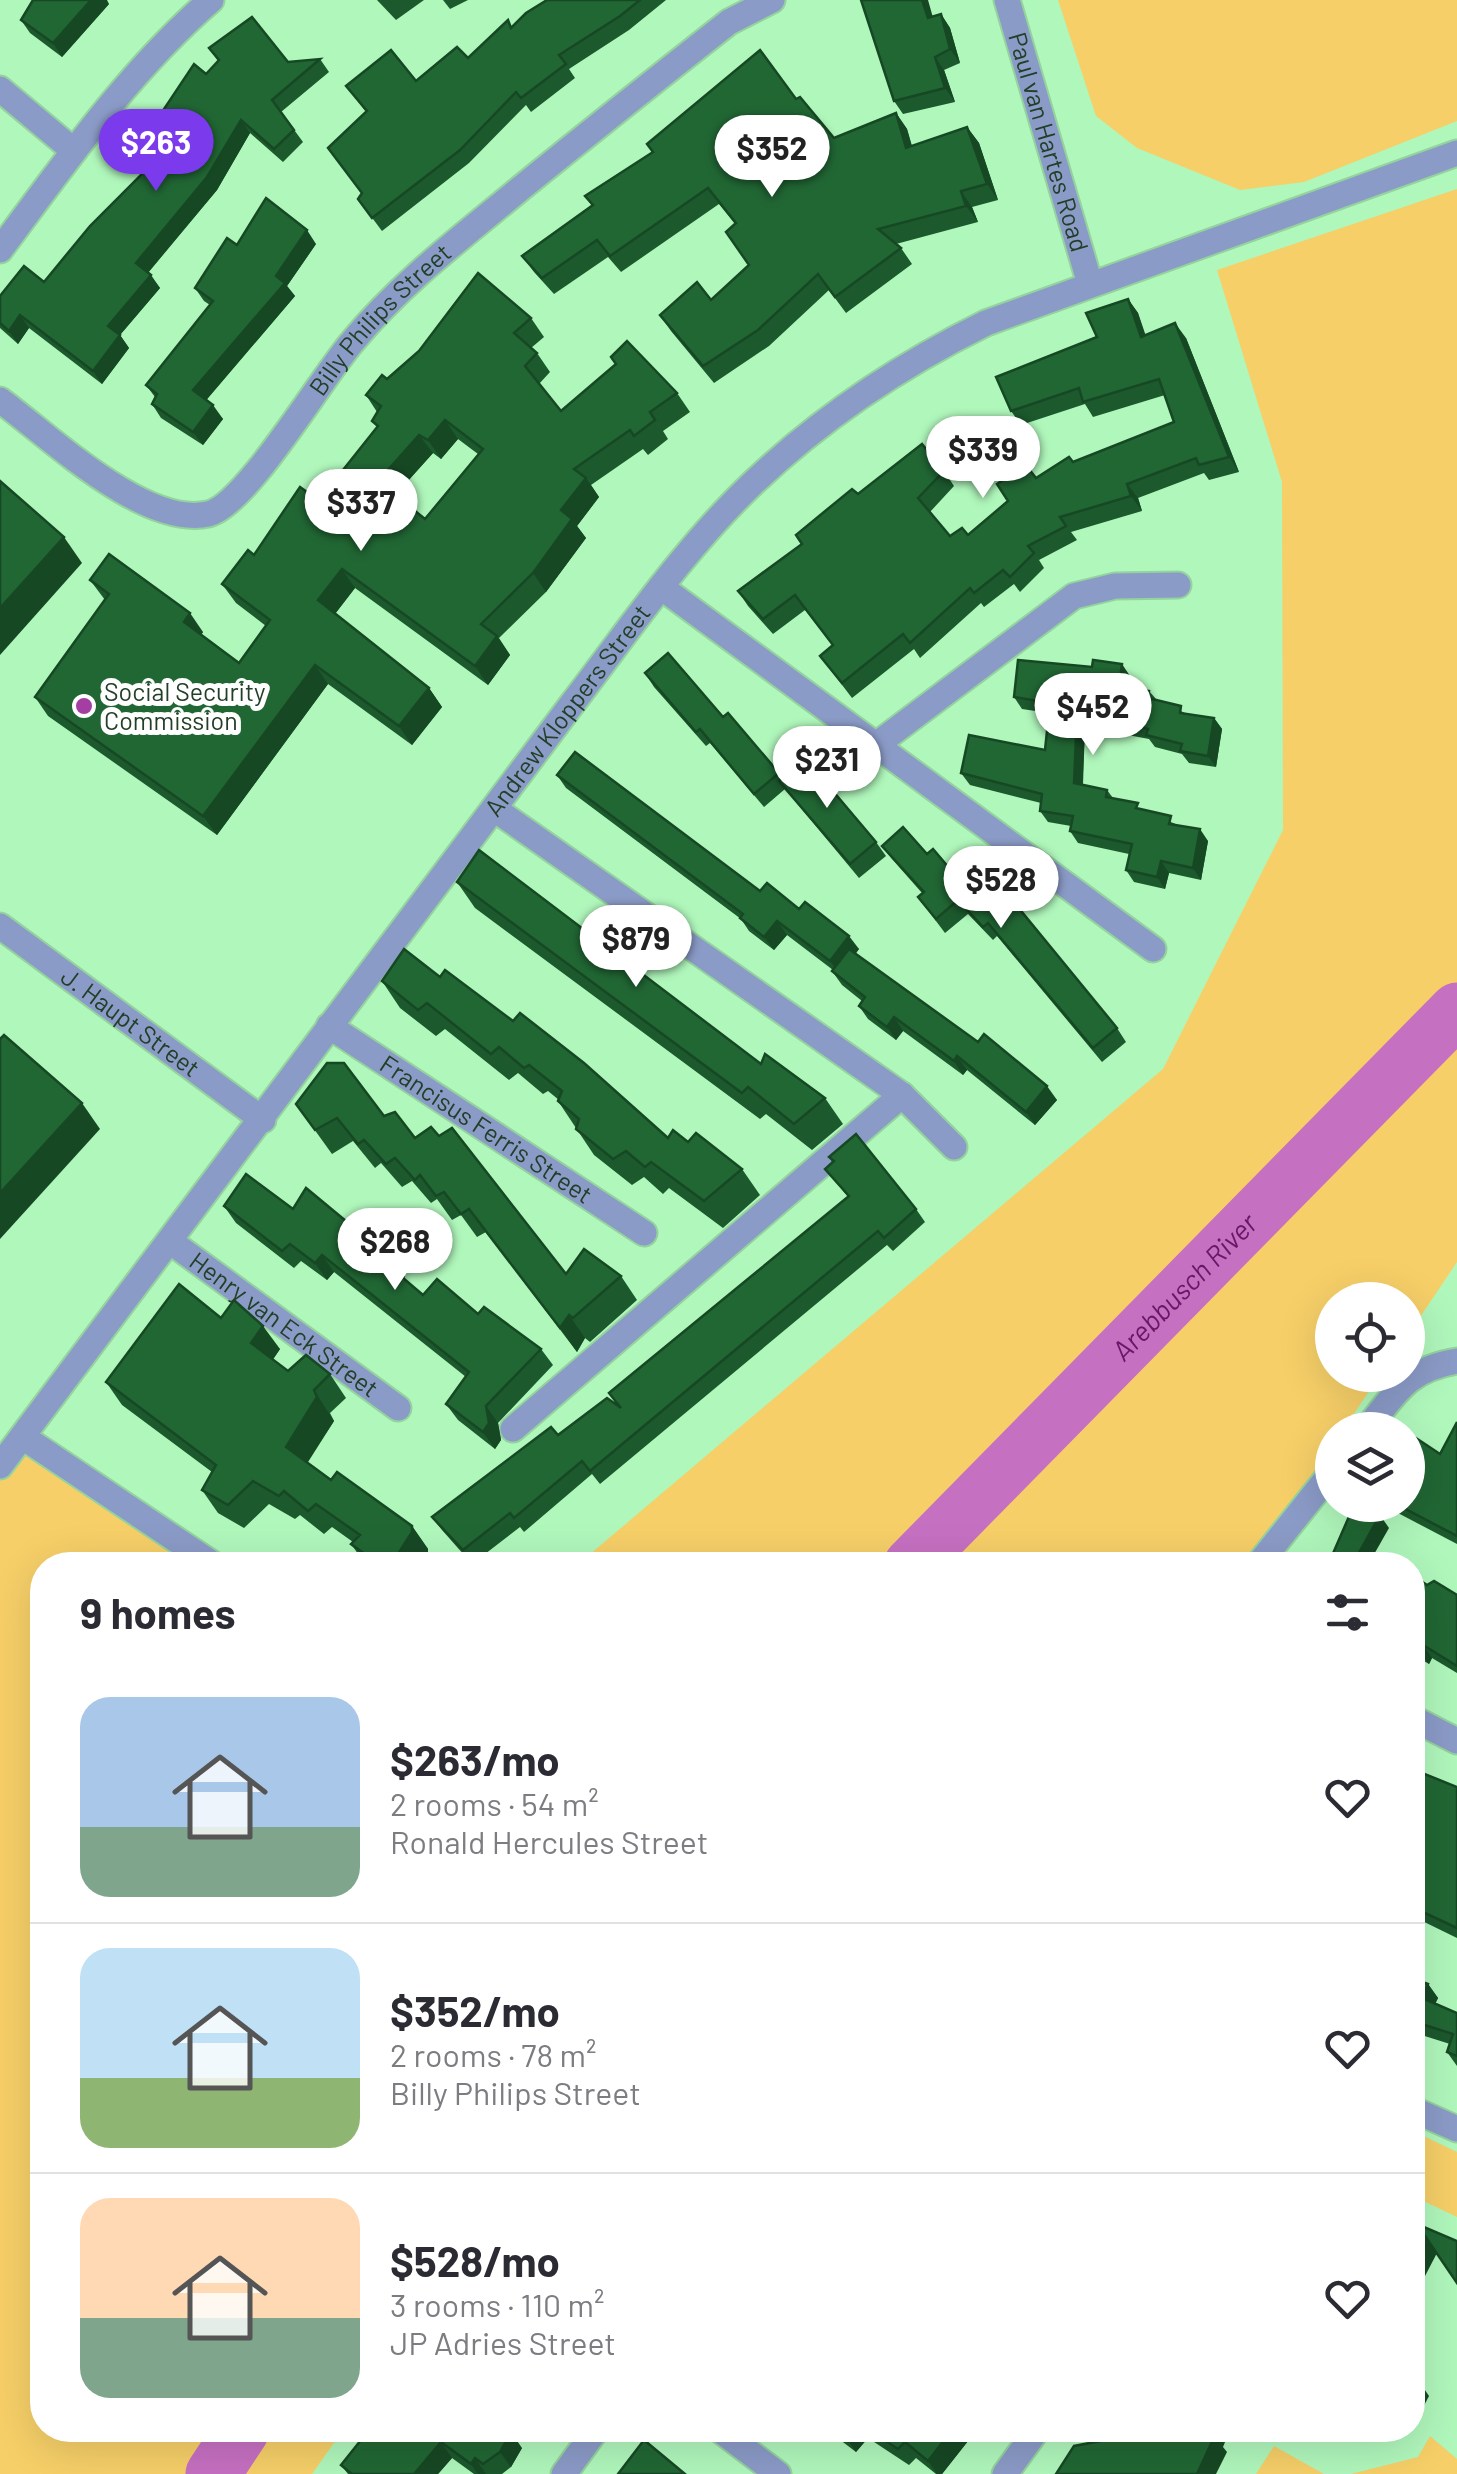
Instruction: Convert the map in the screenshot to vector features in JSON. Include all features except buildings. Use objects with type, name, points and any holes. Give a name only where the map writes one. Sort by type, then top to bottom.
[{"type":"street","points":[[0,250],[74,151],[172,34],[211,0]]},
{"type":"street","name":"Billy Philips Street","points":[[0,400],[117,487],[150,505],[172,514],[210,514],[244,488],[352,342],[413,276],[729,22],[772,0]]},
{"type":"street","name":"Paul van Hartes Road","points":[[1006,0],[1090,284]]},
{"type":"street","points":[[0,88],[74,151]]},
{"type":"street","name":"Andrew Kloppers Street","points":[[0,1466],[662,587],[750,485],[858,397],[936,348],[1090,284],[1457,153]]},
{"type":"street","points":[[876,745],[1074,596],[1116,586],[1178,585]]},
{"type":"street","points":[[662,587],[1153,948]]},
{"type":"street","points":[[496,810],[902,1095],[954,1147]]},
{"type":"street","name":"J. Haupt Street","points":[[0,926],[263,1120]]},
{"type":"street","name":"Francisus Ferris Street","points":[[329,1026],[644,1233]]},
{"type":"street","points":[[513,1429],[902,1095]]},
{"type":"street","name":"Henry van Eck Street","points":[[170,1242],[398,1408]]},
{"type":"street","points":[[1380,1412],[1408,1377],[1457,1361]]},
{"type":"street","points":[[23,1437],[195,1552]]},
{"type":"street","points":[[1268,1552],[1315,1493]]},
{"type":"street","points":[[1425,1725],[1457,1741]]},
{"type":"street","points":[[1425,2115],[1457,2129]]},
{"type":"street","points":[[564,2474],[587,2442]]},
{"type":"street","points":[[736,2442],[778,2474]]},
{"type":"street","points":[[1005,2474],[1028,2442]]},
{"type":"shaded area","points":[[1058,0],[1457,0],[1457,121],[1304,182],[1240,190],[1137,148],[1096,116]]},
{"type":"shaded area","points":[[1457,189],[1457,1262],[1425,1310],[1425,1282],[1315,1282],[1315,1392],[1369,1392],[1355,1412],[1315,1412],[1315,1471],[1261,1552],[593,1552],[1163,1069],[1283,830],[1282,482],[1217,270]]},
{"type":"shaded area","points":[[23,1437],[195,1552],[30,1552],[30,2442],[335,2442],[312,2474],[0,2474],[0,1469]]},
{"type":"shaded area","points":[[1425,2137],[1457,2152],[1457,2217],[1425,2202]]},
{"type":"shaded area","points":[[1430,2436],[1457,2459],[1457,2474],[1351,2474],[1418,2457]]},
{"type":"shaded area","points":[[1274,2446],[1324,2474],[1256,2474]]},
{"type":"waterway","name":"Arebbusch River","points":[[924,1552],[1457,1010]]},
{"type":"waterway","name":"Arebbusch River","points":[[213,2474],[234,2442]]},
{"type":"place","name":"Social Security Commission","points":[[84,706]]}]
